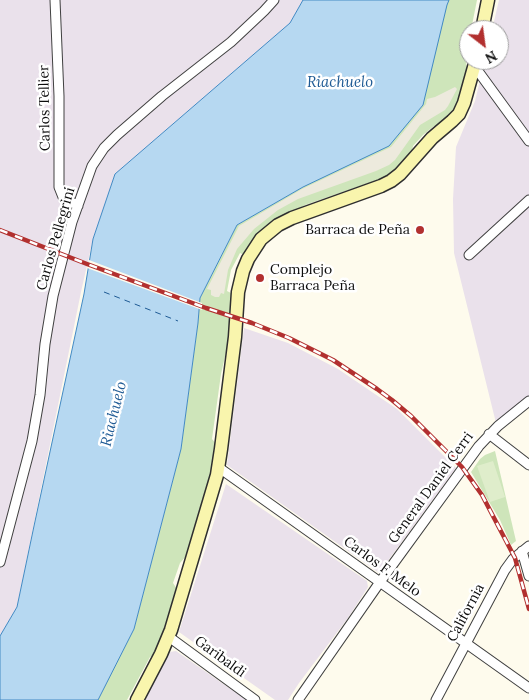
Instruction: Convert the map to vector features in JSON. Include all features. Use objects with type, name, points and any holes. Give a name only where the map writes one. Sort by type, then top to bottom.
[{"type":"main road","points":[[484,20],[488,0]]},
{"type":"main road","points":[[136,700],[169,637],[218,467],[235,332],[238,292],[242,272],[253,250],[272,229],[286,221],[381,186],[400,174],[432,138],[458,114],[464,103],[473,70]]},
{"type":"street","name":"Carlos Tellier","points":[[55,0],[59,96],[59,187],[63,197],[78,206]]},
{"type":"street","name":"Carlos Pellegrini","points":[[0,562],[32,441],[40,395],[48,321],[58,274],[72,222],[92,166],[110,142],[155,102],[231,42],[274,0]]},
{"type":"street","points":[[479,70],[529,142]]},
{"type":"street","points":[[469,255],[529,200]]},
{"type":"street","name":"General Daniel Cerri","points":[[298,700],[461,469],[489,434],[529,402]]},
{"type":"street","points":[[489,434],[529,465]]},
{"type":"street","name":"Carlos F. Melo","points":[[218,467],[529,688]]},
{"type":"street","points":[[526,548],[529,576]]},
{"type":"street","name":"California","points":[[436,700],[505,570],[513,559],[526,548]]},
{"type":"street","name":"Garibaldi","points":[[169,637],[255,700]]},
{"type":"shaded area","points":[[0,0],[303,0],[290,23],[115,174],[93,239],[81,292],[17,607],[0,636]]},
{"type":"shaded area","points":[[499,0],[529,0],[529,398],[496,423],[454,253],[453,199],[456,147],[475,101],[483,70],[509,70],[509,20],[494,20]]},
{"type":"shaded area","points":[[455,87],[457,89],[445,110],[420,125],[395,160],[389,165],[298,199],[278,210],[254,229],[237,249],[228,270],[224,294],[221,293],[219,297],[211,295],[211,290],[207,289],[239,226],[302,189],[391,147],[426,104],[427,99]]},
{"type":"shaded area","points":[[244,328],[288,343],[338,369],[397,409],[456,468],[379,573],[227,465]]},
{"type":"shaded area","points":[[226,484],[367,581],[368,587],[348,618],[288,700],[275,700],[179,632]]},
{"type":"shaded area","points":[[176,651],[247,700],[145,700],[170,652]]},
{"type":"green space","points":[[449,0],[477,0],[473,20],[459,20],[459,70],[467,70],[468,82],[450,119],[437,128],[434,126],[423,135],[413,146],[412,151],[390,175],[305,205],[283,218],[244,255],[240,253],[231,270],[227,291],[231,293],[229,339],[221,374],[212,439],[217,445],[212,471],[188,554],[180,563],[173,583],[177,589],[157,654],[150,657],[127,700],[98,700],[134,629],[181,449],[200,298],[237,225],[303,187]]},
{"type":"green space","points":[[495,451],[516,541],[511,545],[500,520],[471,472],[480,459]]},
{"type":"green space","points":[[493,461],[505,497],[490,502],[477,466]]},
{"type":"water","name":"Riachuelo","points":[[303,0],[449,0],[423,105],[389,146],[303,187],[237,225],[200,298],[181,449],[134,629],[98,700],[0,700],[0,636],[17,607],[84,294],[93,239],[115,174],[290,23]]},
{"type":"pier","points":[[89,260],[202,303],[202,310],[87,268]]},
{"type":"ferry route","points":[[104,292],[178,321]]},
{"type":"railway","points":[[0,230],[289,338],[333,360],[377,389],[411,416],[462,467],[482,495],[515,558],[529,609]]},
{"type":"place","name":"Barraca de Peña","points":[[420,230]]},
{"type":"place","name":"Complejo Barraca Peña","points":[[260,278]]}]
